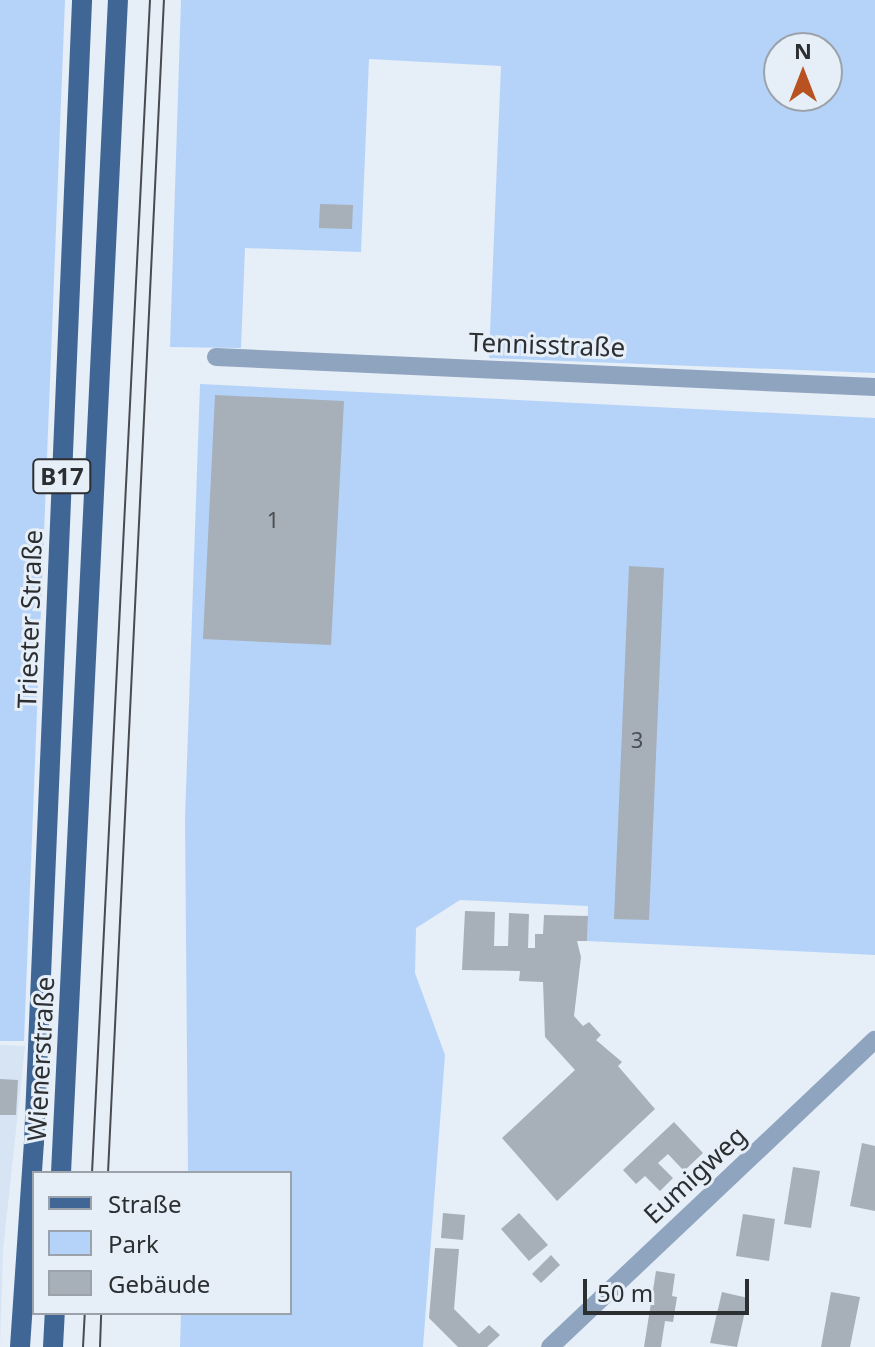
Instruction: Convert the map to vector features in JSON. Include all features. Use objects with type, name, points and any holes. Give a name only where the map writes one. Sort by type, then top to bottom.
[{"type":"main road","name":"Triester Straße","points":[[42,952],[82,0]]},
{"type":"main road","name":"Wienerstraße","points":[[61,1171],[118,0]]},
{"type":"main road","name":"Wienerstraße","points":[[20,1347],[42,952]]},
{"type":"main road","points":[[53,1347],[55,1315]]},
{"type":"street","name":"Tennisstraße","points":[[216,357],[875,387]]},
{"type":"street","name":"Eumigweg","points":[[550,1347],[875,1040]]},
{"type":"shaded area","points":[[0,1045],[25,1046],[3,1251],[0,1346]]},
{"type":"green space","points":[[0,0],[65,0],[24,1041],[0,1041]]},
{"type":"green space","points":[[181,0],[875,0],[875,373],[489,358],[501,66],[369,59],[361,252],[245,248],[241,348],[170,347]]},
{"type":"green space","points":[[200,384],[875,418],[875,955],[587,941],[588,906],[460,900],[416,928],[415,973],[445,1055],[423,1347],[180,1347],[181,1315],[292,1315],[292,1171],[188,1171],[185,819]]},
{"type":"building","points":[[320,204],[353,205],[352,229],[319,228]]},
{"type":"building","points":[[215,395],[344,401],[331,645],[203,639]]},
{"type":"building","points":[[629,566],[664,568],[649,920],[614,919]]},
{"type":"building","points":[[465,911],[495,912],[494,946],[508,946],[509,913],[529,914],[528,948],[535,948],[535,934],[543,934],[544,915],[588,916],[587,941],[577,941],[581,957],[574,1016],[583,1026],[589,1022],[601,1035],[596,1040],[622,1062],[618,1066],[655,1109],[557,1201],[502,1138],[575,1070],[545,1037],[543,982],[519,981],[520,971],[462,970]]},
{"type":"building","points":[[0,1079],[18,1080],[16,1115],[0,1115]]},
{"type":"building","points":[[674,1122],[703,1153],[684,1171],[668,1154],[658,1163],[673,1178],[660,1191],[645,1176],[636,1184],[623,1170]]},
{"type":"building","points":[[862,1143],[875,1146],[875,1211],[850,1206]]},
{"type":"building","points":[[793,1167],[820,1171],[811,1228],[784,1224]]},
{"type":"building","points":[[443,1213],[465,1215],[463,1240],[441,1238]]},
{"type":"building","points":[[519,1213],[548,1245],[529,1261],[501,1229]]},
{"type":"building","points":[[743,1214],[775,1219],[769,1261],[736,1256]]},
{"type":"building","points":[[435,1248],[459,1249],[454,1309],[479,1334],[489,1325],[500,1335],[487,1347],[458,1347],[429,1318]]},
{"type":"building","points":[[551,1255],[560,1265],[541,1283],[532,1274]]},
{"type":"building","points":[[656,1271],[675,1274],[672,1296],[677,1297],[673,1322],[665,1321],[661,1347],[644,1347]]},
{"type":"building","points":[[722,1292],[748,1298],[737,1347],[710,1343]]},
{"type":"building","points":[[831,1292],[860,1297],[850,1347],[821,1347]]},
{"type":"tram line","points":[[92,1171],[150,0]]},
{"type":"tram line","points":[[108,1171],[164,0]]},
{"type":"tram line","points":[[83,1347],[85,1315]]},
{"type":"tram line","points":[[100,1347],[101,1315]]}]
